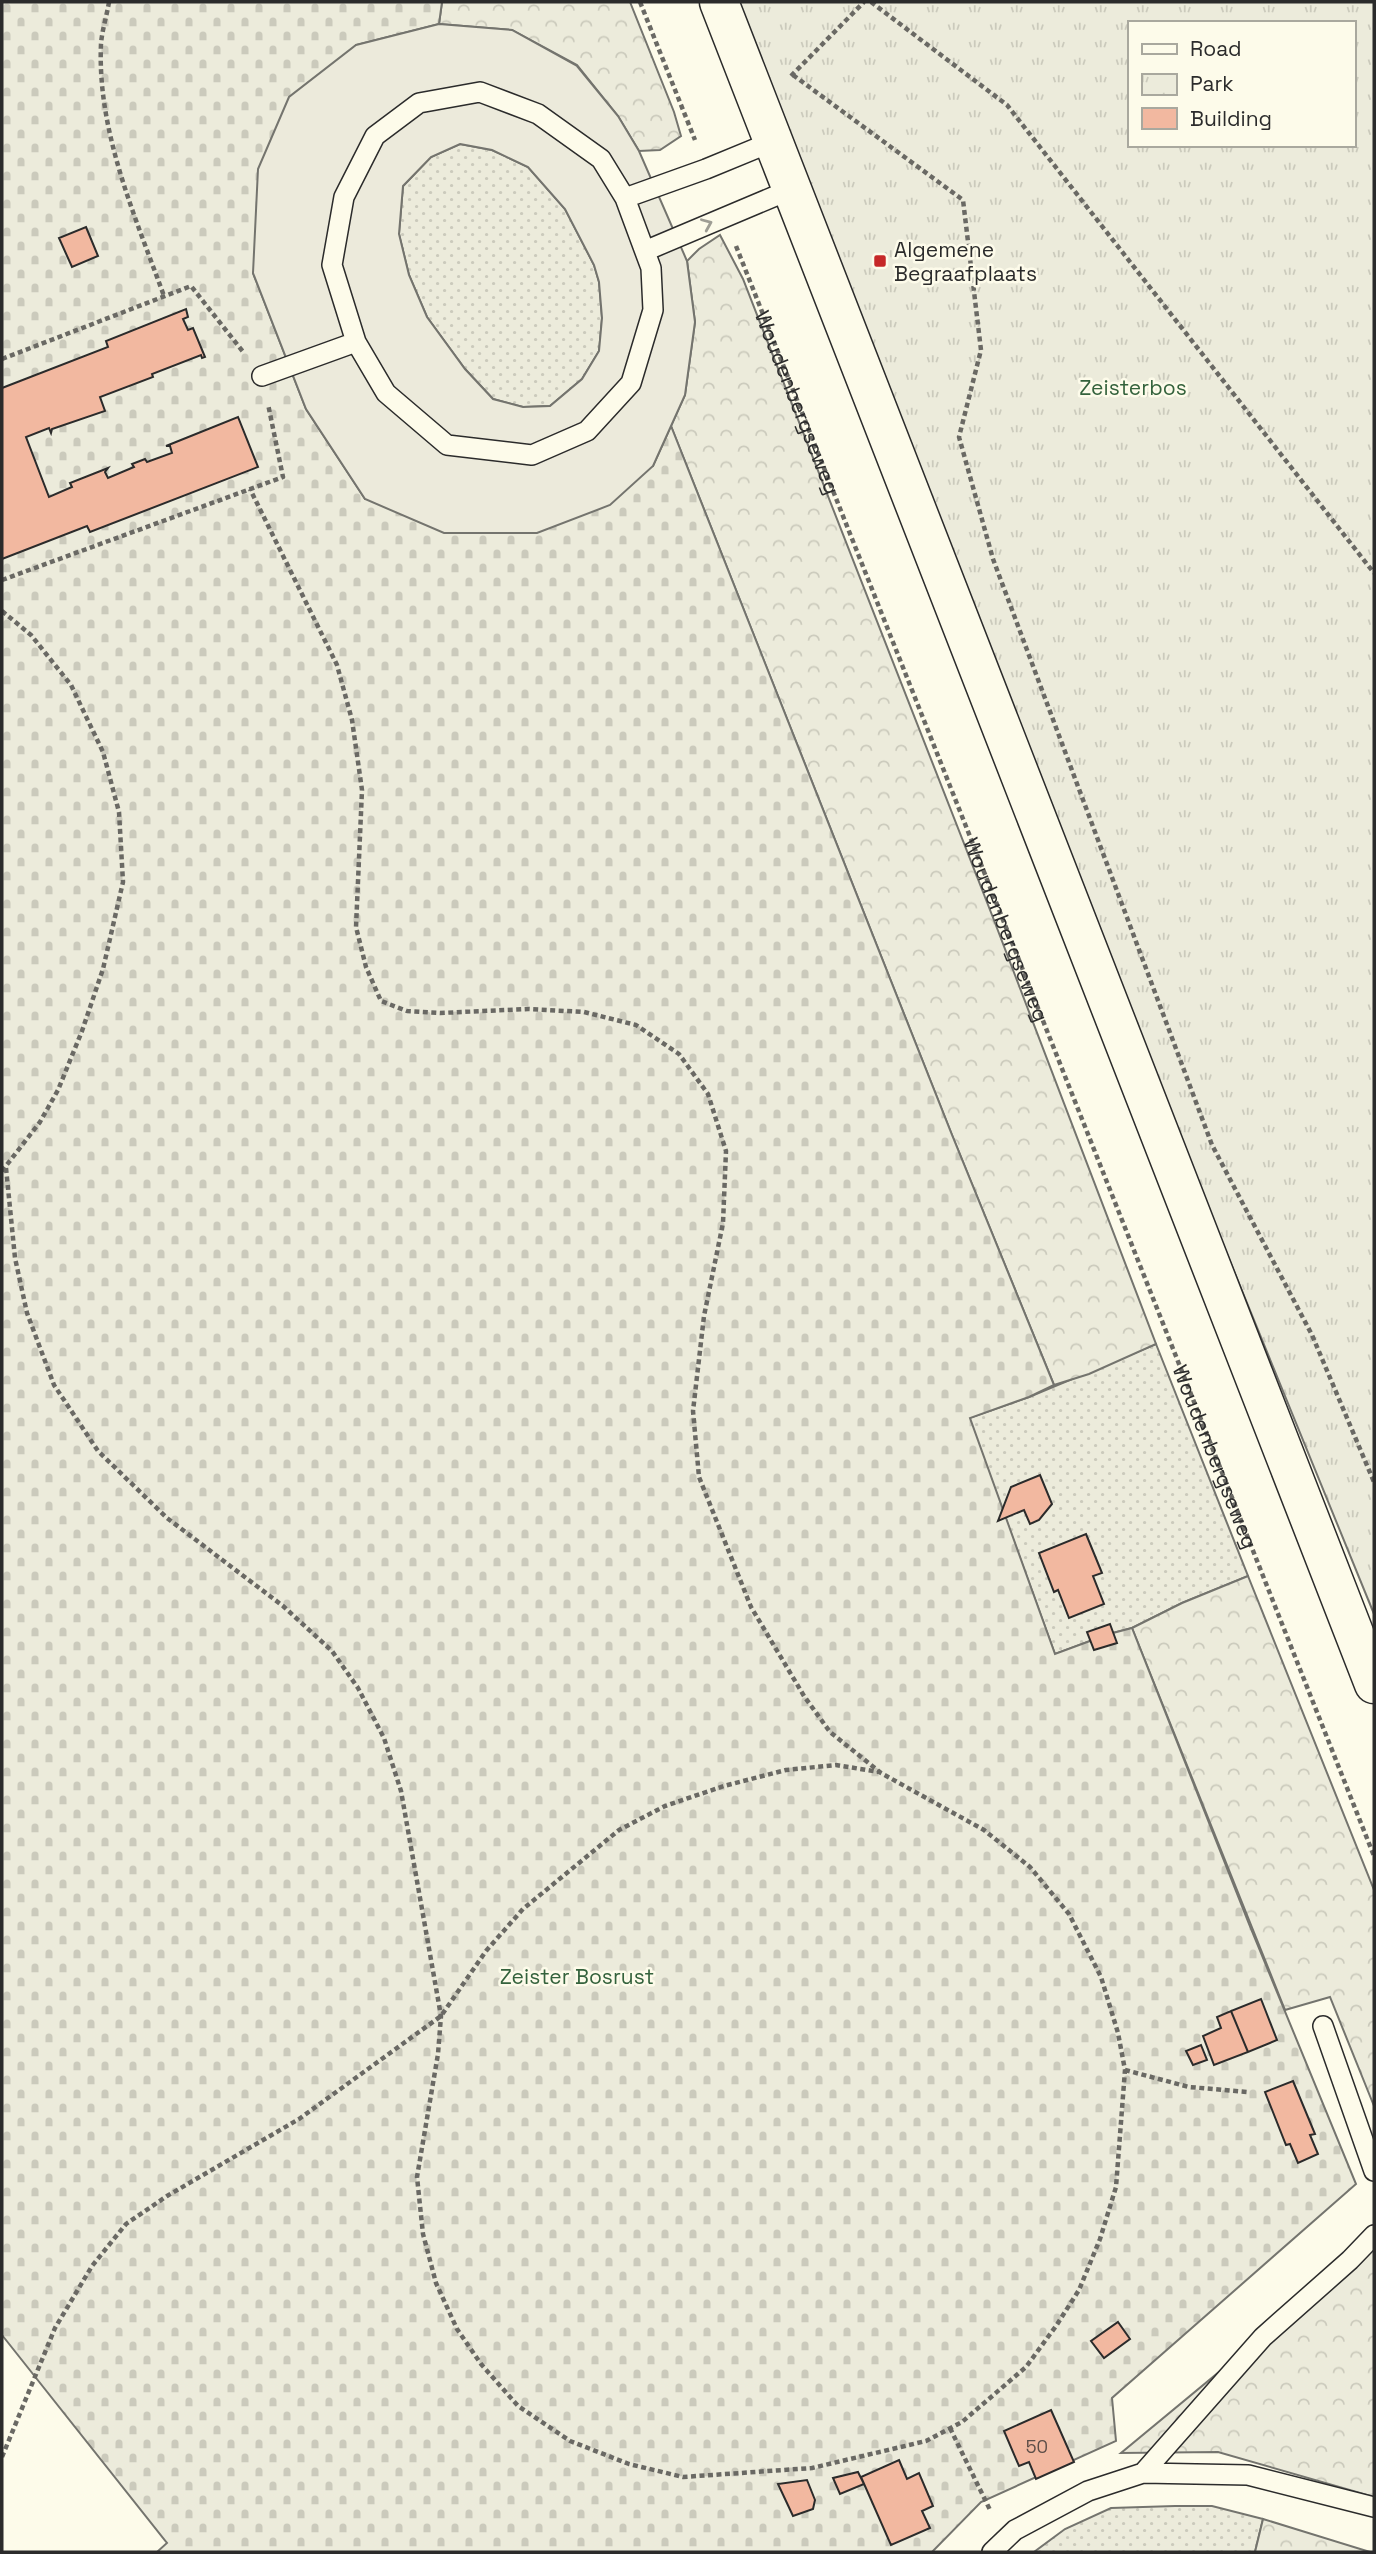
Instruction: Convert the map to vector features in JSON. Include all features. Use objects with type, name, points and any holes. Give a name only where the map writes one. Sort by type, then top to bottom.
[{"type":"main road","points":[[719,2],[1374,1684]]},
{"type":"lane","points":[[480,92],[538,114],[601,159],[625,198],[645,251],[651,268],[653,310],[631,383],[587,431],[532,455],[447,445],[386,393],[356,342],[332,265],[344,197],[374,136],[419,103],[480,92]]},
{"type":"lane","points":[[625,198],[774,141]]},
{"type":"lane","points":[[645,251],[792,189]]},
{"type":"lane","points":[[262,376],[356,342]]},
{"type":"lane","points":[[1323,2026],[1374,2172]]},
{"type":"lane","points":[[1143,2473],[1263,2337],[1350,2260],[1374,2235]]},
{"type":"lane","points":[[998,2546],[1015,2530],[1088,2491],[1143,2473],[1248,2475],[1374,2507]]},
{"type":"path","points":[[109,2],[101,43],[104,107],[121,179],[164,296]]},
{"type":"path","points":[[640,2],[706,169]]},
{"type":"path","points":[[774,141],[791,74],[864,2]]},
{"type":"path","points":[[871,2],[1007,105],[1374,573]]},
{"type":"path","points":[[791,74],[962,200],[981,350],[959,437],[993,559],[1212,1145],[1312,1335],[1374,1482]]},
{"type":"path","name":"Woudenbergseweg","points":[[725,217],[1374,1856]]},
{"type":"path","points":[[2,359],[191,286],[262,376],[283,477],[2,580]]},
{"type":"path","points":[[2,611],[31,635],[71,685],[103,752],[119,812],[123,883],[103,969],[73,1055],[40,1122],[4,1170],[15,1258],[27,1313],[54,1385],[98,1451],[167,1518],[284,1606],[332,1651],[358,1688],[384,1738],[401,1791],[441,2016],[438,2054],[418,2177],[423,2234],[436,2283],[457,2329],[481,2364],[518,2406],[570,2441],[629,2464],[683,2477],[812,2468],[926,2441],[962,2422],[1026,2367],[1079,2290],[1100,2239],[1115,2187],[1125,2070],[1118,2033],[1101,1977],[1069,1914],[1030,1867],[984,1830],[881,1773],[830,1732],[804,1696],[751,1607],[699,1477],[693,1411],[704,1315],[723,1223],[726,1151],[708,1094],[679,1054],[636,1025],[584,1012],[528,1009],[440,1013],[407,1011],[381,1001],[366,967],[355,927],[362,790],[352,720],[337,665],[250,489]]},
{"type":"path","points":[[2,2457],[55,2328],[92,2266],[126,2224],[167,2196],[299,2119],[441,2016],[486,1951],[523,1909],[619,1830],[665,1806],[724,1786],[786,1770],[836,1765],[881,1773]]},
{"type":"path","points":[[1125,2070],[1189,2087],[1247,2092]]},
{"type":"path","points":[[950,2428],[998,2546]]},
{"type":"green space","name":"Zeister Bosrust","points":[[2,2],[442,2],[439,24],[356,45],[253,273],[306,409],[365,499],[653,466],[671,426],[1054,1385],[970,1418],[1055,1654],[1132,1628],[1356,2184],[1112,2398],[1116,2441],[981,2502],[932,2552],[157,2552],[167,2543],[2,2335]]},
{"type":"green space","points":[[442,2],[630,2],[681,136],[660,150],[639,151],[618,116],[577,65],[512,30],[439,24]]},
{"type":"green space","name":"Zeisterbos","points":[[713,2],[1374,2],[1374,1614],[792,189]]},
{"type":"green space","points":[[460,144],[492,150],[528,167],[565,209],[594,265],[599,282],[602,318],[599,351],[582,379],[550,406],[523,407],[493,399],[465,369],[427,317],[409,275],[399,234],[403,186],[431,157]]},
{"type":"green space","points":[[720,235],[743,279],[992,915],[1156,1344],[1089,1374],[1054,1385],[671,426],[685,395],[695,322],[687,261]]},
{"type":"green space","points":[[1156,1344],[1248,1576],[1182,1603],[1132,1628],[1055,1654],[969,1418],[1029,1397]]},
{"type":"green space","points":[[1248,1576],[1374,1890],[1374,2106],[1330,1997],[1285,2010],[1132,1628],[1182,1603]]},
{"type":"green space","points":[[1374,2235],[1374,2497],[1218,2452],[1121,2453],[1329,2281]]},
{"type":"green space","points":[[1212,2506],[1263,2519],[1255,2552],[1034,2552],[1065,2529],[1111,2508]]},
{"type":"green space","points":[[1263,2519],[1370,2552],[1255,2552]]},
{"type":"shaded area","points":[[439,24],[512,30],[577,66],[618,116],[639,151],[687,261],[695,322],[685,395],[653,466],[610,505],[537,533],[444,533],[365,499],[306,409],[253,273],[258,169],[289,97],[356,45]],"holes":[[[460,144],[492,150],[528,167],[565,209],[594,265],[599,282],[602,318],[599,351],[582,379],[550,406],[523,407],[493,399],[465,369],[427,317],[409,275],[399,234],[403,186],[431,157]]]},
{"type":"building","points":[[86,227],[98,256],[72,267],[59,238]]},
{"type":"building","points":[[186,309],[188,317],[183,319],[188,330],[193,328],[205,357],[202,358],[201,355],[100,397],[105,411],[52,429],[51,433],[49,428],[26,437],[49,497],[72,487],[70,483],[108,468],[105,472],[108,478],[134,467],[132,464],[172,453],[170,446],[166,446],[238,417],[258,467],[90,532],[87,526],[2,559],[2,388],[108,347],[106,341]]},
{"type":"building","points":[[1040,1475],[1052,1504],[1039,1520],[1030,1524],[1024,1510],[998,1521],[1011,1487]]},
{"type":"building","points":[[1086,1534],[1102,1573],[1093,1576],[1104,1604],[1069,1618],[1058,1590],[1054,1592],[1039,1553]]},
{"type":"building","points":[[1110,1624],[1117,1643],[1094,1650],[1087,1632]]},
{"type":"building","points":[[1261,1999],[1277,2040],[1248,2052],[1231,2011]]},
{"type":"building","points":[[1231,2011],[1248,2052],[1214,2065],[1203,2036],[1221,2028],[1217,2017]]},
{"type":"building","points":[[1201,2045],[1207,2060],[1193,2065],[1186,2051]]},
{"type":"building","points":[[1293,2081],[1315,2134],[1310,2135],[1318,2154],[1298,2163],[1290,2144],[1286,2145],[1265,2092]]},
{"type":"building","points":[[1118,2322],[1130,2339],[1104,2358],[1091,2341]]},
{"type":"building","points":[[1051,2410],[1074,2462],[1036,2479],[1029,2462],[1019,2466],[1004,2431]]},
{"type":"building","points":[[899,2460],[907,2479],[919,2473],[933,2506],[922,2511],[930,2528],[891,2545],[861,2477]]},
{"type":"building","points":[[858,2472],[864,2484],[840,2494],[833,2478]]},
{"type":"building","points":[[807,2480],[815,2500],[813,2509],[793,2516],[778,2484]]},
{"type":"place","name":"Algemene Begraafplaats","points":[[880,261]]}]
